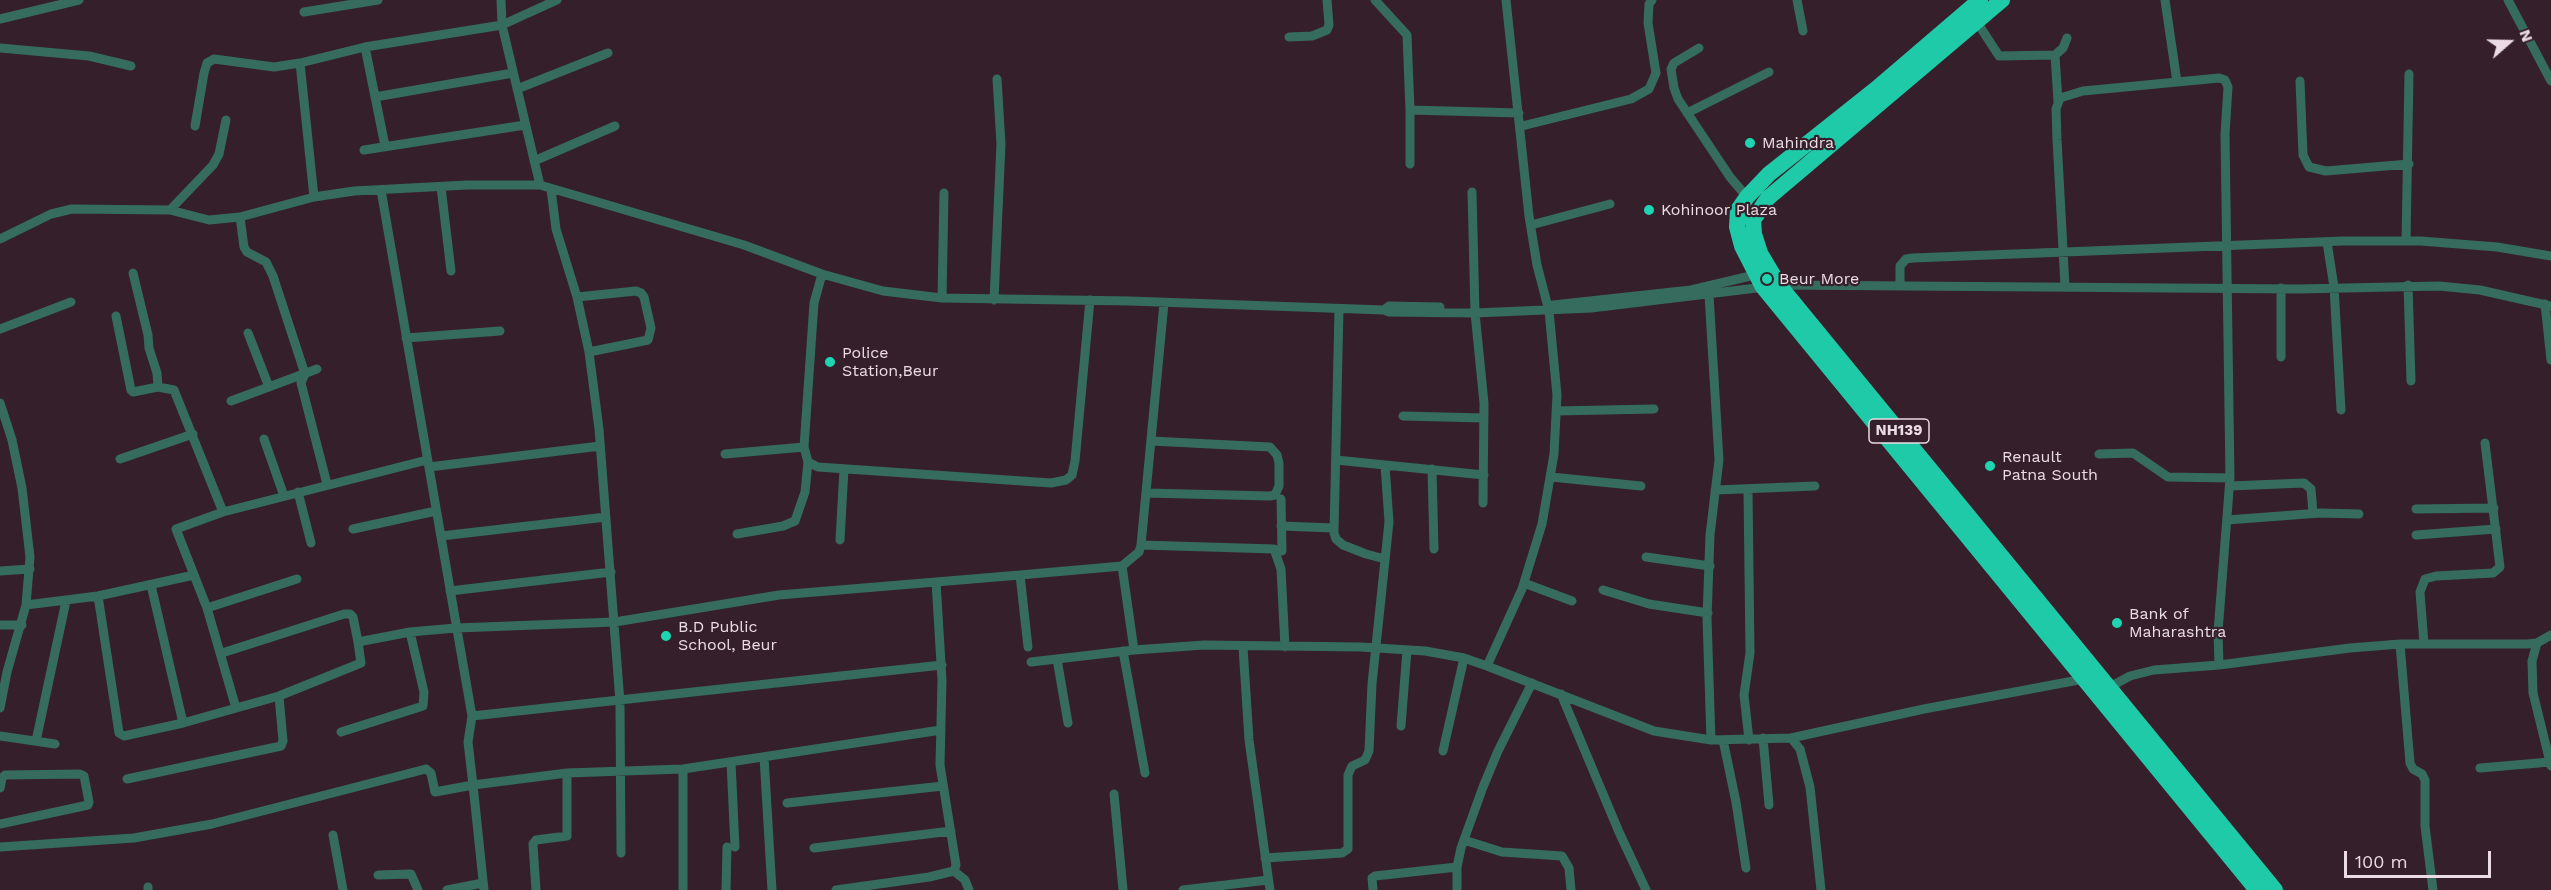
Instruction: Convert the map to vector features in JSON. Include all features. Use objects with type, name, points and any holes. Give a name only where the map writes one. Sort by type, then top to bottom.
[{"type":"highway","name":"NH139","points":[[1767,279],[1754,234],[1753,220],[1758,210],[1768,198],[1972,16],[1980,0]]},
{"type":"highway","name":"NH139","points":[[2002,0],[1972,16],[1769,174],[1747,196],[1738,210],[1737,227],[1742,246],[1903,448],[2103,691],[2275,890]]},
{"type":"highway","name":"NH139","points":[[1903,448],[2084,679],[2103,691],[2257,890]]},
{"type":"street","points":[[0,19],[79,0]]},
{"type":"street","points":[[304,12],[378,0]]},
{"type":"street","points":[[501,0],[502,25],[540,185]]},
{"type":"street","points":[[195,126],[204,73],[207,63],[214,59],[274,66],[300,63],[365,47],[502,25],[557,0]]},
{"type":"street","points":[[1289,37],[1312,36],[1327,30],[1329,25],[1327,0]]},
{"type":"street","points":[[1376,0],[1407,35],[1410,164]]},
{"type":"street","points":[[1487,666],[1524,583],[1542,524],[1551,477],[1556,411],[1555,364],[1549,309],[1537,265],[1531,225],[1522,126],[1506,0]]},
{"type":"street","points":[[1522,126],[1630,99],[1649,89],[1656,73],[1648,23],[1649,4],[1652,0]]},
{"type":"street","points":[[1797,0],[1803,31]]},
{"type":"street","points":[[2165,0],[2177,82]]},
{"type":"street","points":[[2508,0],[2551,81]]},
{"type":"street","points":[[1972,16],[1998,56],[2055,55],[2063,48],[2067,38]]},
{"type":"street","points":[[365,47],[385,146]]},
{"type":"street","points":[[0,48],[89,56],[131,66]]},
{"type":"street","points":[[1699,48],[1679,59],[1671,69],[1674,88],[1687,113],[1730,177],[1747,196]]},
{"type":"street","points":[[517,88],[608,53]]},
{"type":"street","points":[[2055,55],[2058,102],[2057,156],[2065,253],[2065,286]]},
{"type":"street","points":[[300,63],[314,197]]},
{"type":"street","points":[[1687,113],[1768,72]]},
{"type":"street","points":[[375,97],[513,73]]},
{"type":"street","points":[[2406,241],[2409,74]]},
{"type":"street","points":[[2058,102],[2064,95],[2083,91],[2218,78],[2227,83],[2226,246],[2230,482],[2218,632],[2219,665]]},
{"type":"street","points":[[994,300],[1001,144],[996,79]]},
{"type":"street","points":[[2300,81],[2303,155],[2309,167],[2326,171],[2409,164]]},
{"type":"street","points":[[1410,110],[1519,113]]},
{"type":"street","points":[[170,210],[213,165],[219,154],[226,120]]},
{"type":"street","points":[[364,150],[525,125]]},
{"type":"street","points":[[534,161],[615,126]]},
{"type":"street","points":[[0,239],[51,214],[72,209],[170,210],[209,220],[240,217],[314,197],[381,190],[540,185],[744,245],[822,274],[883,291],[942,298],[1090,300],[1384,310],[1389,306],[1475,311],[1549,309],[1709,295],[1767,279]]},
{"type":"street","points":[[441,187],[451,271]]},
{"type":"street","points":[[551,189],[556,229],[577,297],[589,352],[600,446],[620,702],[621,853]]},
{"type":"street","points":[[381,190],[472,716],[468,742],[484,887],[447,890]]},
{"type":"street","points":[[1472,192],[1475,311],[1484,418],[1483,503]]},
{"type":"street","points":[[942,298],[944,193]]},
{"type":"street","points":[[1531,225],[1610,204]]},
{"type":"street","points":[[240,217],[244,247],[248,252],[266,262],[273,276],[304,374],[301,383],[327,484]]},
{"type":"street","points":[[1900,286],[1900,266],[1906,259],[2327,242],[2406,241],[2450,242],[2551,256]]},
{"type":"street","points":[[2327,242],[2334,287],[2341,410]]},
{"type":"street","points":[[133,273],[149,348],[157,373],[158,387]]},
{"type":"street","points":[[737,534],[783,526],[795,521],[805,492],[807,462],[804,447],[814,303],[822,274]]},
{"type":"street","points":[[1549,309],[1767,279],[1900,286],[2281,288],[2408,285],[2480,290],[2548,305],[2551,360]]},
{"type":"street","points":[[2408,285],[2412,381]]},
{"type":"street","points":[[2281,288],[2281,357]]},
{"type":"street","points":[[577,297],[636,291],[644,297],[651,328],[648,340],[589,352]]},
{"type":"street","points":[[1709,295],[1719,460],[1710,535],[1707,650],[1711,740]]},
{"type":"street","points":[[807,462],[818,467],[844,469],[1051,483],[1066,480],[1072,475],[1075,461],[1090,300]]},
{"type":"street","points":[[0,329],[71,302]]},
{"type":"street","points":[[358,642],[410,632],[456,627],[615,622],[778,595],[1122,566],[1139,552],[1141,545],[1164,303]]},
{"type":"street","points":[[1339,309],[1335,539],[1343,545],[1385,559]]},
{"type":"street","points":[[116,316],[131,390],[133,392],[158,387],[174,390],[224,512]]},
{"type":"street","points":[[406,338],[500,331]]},
{"type":"street","points":[[248,333],[269,387]]},
{"type":"street","points":[[231,401],[317,369]]},
{"type":"street","points":[[0,403],[12,440],[30,540],[26,605],[22,625],[3,672],[0,708]]},
{"type":"street","points":[[1556,411],[1654,409]]},
{"type":"street","points":[[1402,416],[1484,418]]},
{"type":"street","points":[[120,459],[193,434]]},
{"type":"street","points":[[264,439],[284,496]]},
{"type":"street","points":[[1146,493],[1270,496],[1275,495],[1279,486],[1277,455],[1270,447],[1151,441]]},
{"type":"street","points":[[2424,644],[2421,584],[2429,577],[2486,574],[2498,570],[2500,561],[2485,443]]},
{"type":"street","points":[[236,708],[207,608],[177,529],[224,512],[327,484],[428,463],[600,446]]},
{"type":"street","points":[[725,454],[804,447]]},
{"type":"street","points":[[2098,454],[2133,453],[2168,477],[2230,482],[2304,483],[2311,489],[2313,513]]},
{"type":"street","points":[[1336,460],[1484,475]]},
{"type":"street","points":[[1265,858],[1342,853],[1348,849],[1348,775],[1352,766],[1365,760],[1369,751],[1370,700],[1389,510],[1385,465]]},
{"type":"street","points":[[840,540],[844,469]]},
{"type":"street","points":[[1432,469],[1434,549]]},
{"type":"street","points":[[1551,477],[1641,486]]},
{"type":"street","points":[[1715,490],[1815,486]]},
{"type":"street","points":[[1748,490],[1750,653],[1744,695],[1749,740]]},
{"type":"street","points":[[298,492],[311,543]]},
{"type":"street","points":[[1281,500],[1282,551]]},
{"type":"street","points":[[2416,509],[2494,508]]},
{"type":"street","points":[[353,529],[436,511]]},
{"type":"street","points":[[2228,520],[2313,513],[2359,514]]},
{"type":"street","points":[[441,536],[606,517]]},
{"type":"street","points":[[1281,526],[1334,528]]},
{"type":"street","points":[[2416,535],[2496,529]]},
{"type":"street","points":[[1141,545],[1274,549],[1281,569],[1285,647]]},
{"type":"street","points":[[1646,557],[1710,566]]},
{"type":"street","points":[[1122,566],[1134,650]]},
{"type":"street","points":[[0,571],[30,569]]},
{"type":"street","points":[[450,591],[611,572]]},
{"type":"street","points":[[26,605],[98,596],[194,575]]},
{"type":"street","points":[[1020,575],[1029,647]]},
{"type":"street","points":[[207,608],[297,579]]},
{"type":"street","points":[[936,582],[942,665],[940,765],[956,865],[954,871]]},
{"type":"street","points":[[1524,583],[1572,600]]},
{"type":"street","points":[[151,585],[183,723]]},
{"type":"street","points":[[1603,590],[1649,604],[1708,613]]},
{"type":"street","points":[[98,596],[119,733],[124,736],[183,723],[279,696],[361,663],[353,617],[350,614],[222,654]]},
{"type":"street","points":[[36,741],[66,601]]},
{"type":"street","points":[[0,625],[22,625]]},
{"type":"street","points":[[341,732],[423,706],[424,692],[410,632]]},
{"type":"street","points":[[2103,691],[2130,676],[2148,671],[2400,644],[2537,643],[2551,635]]},
{"type":"street","points":[[2480,768],[2550,764],[2533,693],[2532,661],[2537,643]]},
{"type":"street","points":[[2400,644],[2410,763],[2425,780],[2425,826],[2433,890]]},
{"type":"street","points":[[1031,662],[1123,651],[1204,645],[1407,650],[1464,658],[1654,731],[1711,740],[1791,738],[1924,709],[2084,679]]},
{"type":"street","points":[[1243,647],[1249,740],[1270,890]]},
{"type":"street","points":[[1401,726],[1407,650]]},
{"type":"street","points":[[1123,651],[1145,773]]},
{"type":"street","points":[[1443,751],[1464,658]]},
{"type":"street","points":[[1057,659],[1068,723]]},
{"type":"street","points":[[472,716],[620,702],[942,665]]},
{"type":"street","points":[[1457,890],[1456,867],[1464,840],[1498,751],[1532,683]]},
{"type":"street","points":[[1561,694],[1646,890]]},
{"type":"street","points":[[127,779],[281,746],[283,741],[279,696]]},
{"type":"street","points":[[0,848],[134,838],[212,824],[426,769],[431,773],[435,792],[567,773],[683,769],[941,730]]},
{"type":"street","points":[[0,736],[55,744]]},
{"type":"street","points":[[1762,738],[1768,805]]},
{"type":"street","points":[[1791,738],[1800,749],[1810,787],[1821,890]]},
{"type":"street","points":[[1723,740],[1736,802],[1746,868]]},
{"type":"street","points":[[764,757],[772,890]]},
{"type":"street","points":[[726,890],[731,847],[731,762]]},
{"type":"street","points":[[683,769],[683,890]]},
{"type":"street","points":[[536,890],[533,844],[536,840],[567,836],[567,773]]},
{"type":"street","points":[[0,788],[5,775],[80,774],[84,776],[89,802],[88,805],[0,824]]},
{"type":"street","points":[[788,803],[943,786]]},
{"type":"street","points":[[1114,794],[1123,890]]},
{"type":"street","points":[[814,848],[951,831]]},
{"type":"street","points":[[333,835],[343,890]]},
{"type":"street","points":[[1464,840],[1513,854],[1562,856],[1569,868],[1571,890]]},
{"type":"street","points":[[1373,890],[1372,878],[1375,876],[1456,867]]},
{"type":"street","points":[[836,890],[929,877],[954,871]]},
{"type":"street","points":[[954,871],[965,880],[969,890]]},
{"type":"street","points":[[378,875],[411,874],[418,890]]},
{"type":"street","points":[[1183,890],[1268,880]]},
{"type":"place","name":"Mahindra","points":[[1750,143]]},
{"type":"place","name":"Kohinoor Plaza","points":[[1649,210]]},
{"type":"place","name":"Beur More","points":[[1767,279]]},
{"type":"place","name":"Police Station,Beur","points":[[830,362]]},
{"type":"place","name":"Renault Patna South","points":[[1990,466]]},
{"type":"place","name":"Bank of Maharashtra","points":[[2117,623]]},
{"type":"place","name":"B.D Public School, Beur","points":[[666,636]]}]
